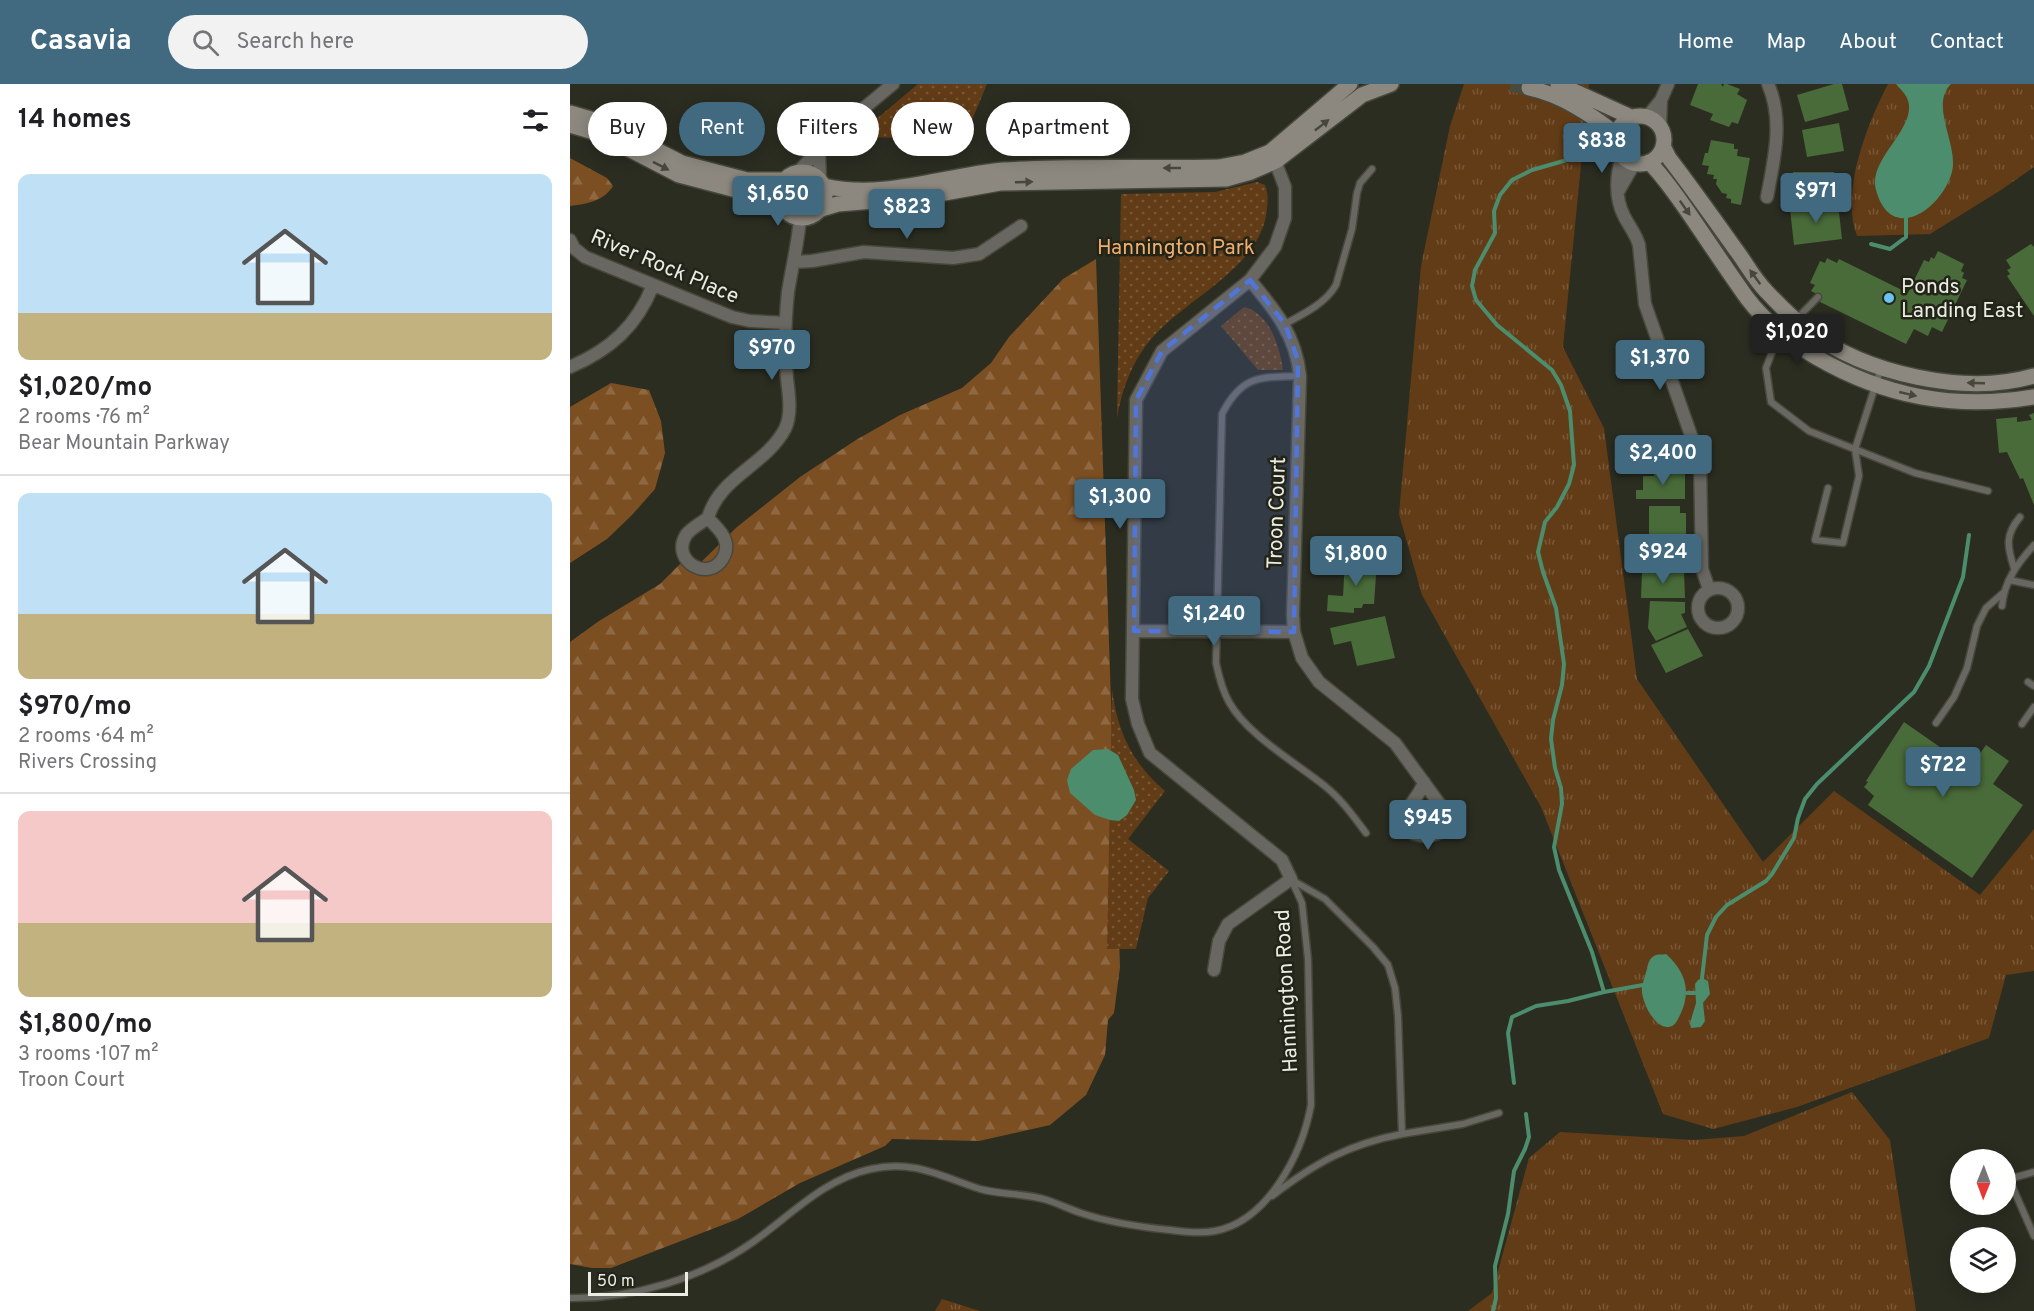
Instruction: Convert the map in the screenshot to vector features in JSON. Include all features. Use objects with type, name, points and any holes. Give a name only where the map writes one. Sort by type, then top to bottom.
[{"type":"street","points":[[871,102],[893,84]]},
{"type":"street","points":[[798,172],[807,172],[822,183],[843,191],[877,190],[983,173],[1029,169],[1219,168],[1273,157],[1350,84]]},
{"type":"street","points":[[570,125],[600,134],[679,176],[763,196],[780,204],[790,216],[800,219],[838,204],[922,197],[1000,183],[1226,179],[1251,172],[1362,95],[1390,84]]},
{"type":"street","points":[[1558,84],[1631,117],[1653,121],[1663,132],[1663,147],[1660,153],[1635,161],[1616,183],[1619,202],[1639,245],[1645,304],[1700,461],[1702,569],[1709,589]]},
{"type":"street","points":[[1653,121],[1668,84]]},
{"type":"street","points":[[1767,197],[1777,136],[1774,98],[1768,84]]},
{"type":"street","points":[[1529,88],[1567,102],[1591,115],[1616,134]]},
{"type":"street","points":[[570,112],[601,122],[682,163],[747,180],[784,180]]},
{"type":"street","points":[[1631,117],[1619,127],[1615,142],[1635,161],[1671,188],[1749,300],[1782,333],[1801,348],[1844,373],[1906,395],[1942,400],[2007,401],[2034,397]]},
{"type":"street","points":[[1663,147],[1764,288],[1811,333],[1881,368],[1909,376],[1962,383],[2014,382],[2034,376]]},
{"type":"street","points":[[780,204],[779,188],[784,180],[798,172],[814,156]]},
{"type":"street","points":[[819,156],[825,194],[821,209]]},
{"type":"street","name":"Hannington Road","points":[[1273,157],[1285,187],[1285,218],[1275,247],[1250,280],[1162,351],[1136,400],[1132,699],[1138,724],[1150,753],[1282,860],[1291,879]]},
{"type":"street","points":[[708,518],[712,504],[721,491],[756,464],[776,444],[786,426],[789,400],[785,323],[800,219]]},
{"type":"street","points":[[794,262],[864,252],[953,258],[979,254],[1021,226]]},
{"type":"street","name":"River Rock Place","points":[[570,240],[574,248],[585,257],[732,317],[750,321],[785,323]]},
{"type":"street","name":"Troon Court","points":[[1250,280],[1285,324],[1298,360],[1300,376],[1294,632],[1302,658],[1319,682],[1395,743],[1424,782]]},
{"type":"street","points":[[570,367],[608,347],[624,332],[638,316],[653,285]]},
{"type":"street","points":[[1134,631],[1294,632]]},
{"type":"street","points":[[1214,970],[1219,941],[1228,924],[1291,879]]},
{"type":"lane","points":[[1285,324],[1316,306],[1331,293],[1336,285],[1352,229],[1360,183],[1372,169]]},
{"type":"lane","points":[[1818,297],[1777,339],[1766,368],[1771,402],[1809,430],[1855,449],[1915,472],[1988,491]]},
{"type":"lane","points":[[1828,488],[1815,540],[1843,543],[1858,476],[1855,449],[1881,368]]},
{"type":"lane","points":[[1300,376],[1267,376],[1255,379],[1235,393],[1222,414],[1216,663],[1220,683],[1230,704],[1242,720],[1329,789],[1366,833]]},
{"type":"lane","points":[[2014,568],[2009,551],[2009,534],[2020,517]]},
{"type":"lane","points":[[2002,606],[2003,593],[2014,568],[2034,545]]},
{"type":"lane","points":[[2009,580],[2034,585]]},
{"type":"lane","points":[[1936,723],[1954,698],[1967,668],[1977,626],[1986,608],[2003,593]]},
{"type":"lane","points":[[2022,724],[2034,707]]},
{"type":"lane","points":[[1291,879],[1325,899],[1388,965],[1395,988],[1398,1016],[1402,1134]]},
{"type":"lane","name":"Hannington Road","points":[[570,1298],[620,1294],[692,1275],[724,1260],[754,1241],[817,1193],[848,1176],[893,1165],[916,1167],[995,1192],[1045,1200],[1124,1224],[1187,1232],[1215,1231],[1239,1222],[1265,1202],[1280,1183],[1307,1128],[1311,1105],[1308,958],[1302,903],[1291,879]]},
{"type":"lane","points":[[1265,1202],[1294,1179],[1332,1156],[1354,1146],[1402,1134],[1463,1124],[1499,1113]]},
{"type":"lane","points":[[2034,1172],[2009,1179],[2034,1236]]},
{"type":"highlighted area","points":[[1250,280],[1285,324],[1298,360],[1294,632],[1134,631],[1136,400],[1162,351]]},
{"type":"green space","points":[[918,84],[987,84],[974,115],[974,102],[897,102]]},
{"type":"green space","points":[[1464,84],[1589,84],[1563,347],[1604,428],[1637,679],[1763,862],[1834,791],[1980,895],[2034,829],[2034,971],[2006,975],[1989,1038],[1797,1107],[1713,1129],[1663,1114],[1541,807],[1422,595],[1399,514],[1421,266],[1450,126]]},
{"type":"green space","points":[[1888,84],[2034,84],[2034,167],[1930,234],[1857,236],[1852,200],[1858,159],[1864,138]]},
{"type":"green space","points":[[891,107],[891,138],[879,137],[879,117]]},
{"type":"green space","points":[[570,158],[607,178],[613,186],[605,195],[594,201],[570,206]]},
{"type":"green space","name":"Hannington Park","points":[[1257,182],[1265,185],[1267,205],[1262,229],[1252,248],[1238,265],[1151,339],[1138,357],[1129,376],[1117,418],[1121,194],[1215,192]]},
{"type":"green space","points":[[1096,259],[1120,967],[1114,1013],[1108,1020],[1105,1055],[1086,1095],[1050,1125],[979,1141],[892,1139],[885,1146],[800,1183],[738,1219],[611,1268],[592,1268],[570,1264],[570,642],[599,621],[660,584],[685,559],[695,568],[737,527],[800,477],[856,440],[900,415],[962,388],[991,363],[1009,337],[1063,279]]},
{"type":"green space","points":[[1244,307],[1261,316],[1272,332],[1283,370],[1258,370],[1221,326]]},
{"type":"green space","points":[[611,383],[649,390],[661,421],[665,453],[655,489],[607,539],[570,563],[570,407]]},
{"type":"green space","points":[[1112,689],[1118,719],[1128,745],[1144,769],[1165,791],[1128,839],[1169,871],[1148,898],[1136,949],[1107,949]]},
{"type":"green space","points":[[1852,1092],[1890,1140],[1916,1311],[1468,1311],[1492,1293],[1529,1158],[1560,1132],[1694,1140],[1744,1136]]},
{"type":"green space","points":[[942,1299],[980,1311],[935,1311]]},
{"type":"shaded area","points":[[1896,84],[1951,84],[1945,93],[1943,114],[1952,150],[1952,172],[1938,198],[1928,208],[1916,216],[1904,218],[1893,216],[1883,207],[1876,190],[1875,178],[1885,154],[1901,131],[1909,109],[1906,96]]},
{"type":"shaded area","points":[[1108,749],[1118,755],[1134,790],[1136,800],[1127,815],[1119,821],[1095,815],[1070,793],[1067,780],[1071,769],[1093,750]]},
{"type":"shaded area","points":[[1666,954],[1682,974],[1686,998],[1678,1020],[1672,1026],[1666,1027],[1660,1025],[1650,1014],[1646,1007],[1642,987],[1651,959],[1656,955]]},
{"type":"shaded area","points":[[1702,978],[1708,981],[1710,994],[1703,1003],[1705,1021],[1701,1027],[1691,1028],[1690,1023],[1696,1003],[1695,984]]},
{"type":"building","points":[[1698,84],[1721,84],[1723,87],[1727,84],[1740,89],[1737,94],[1747,100],[1738,124],[1732,122],[1729,127],[1710,120],[1713,114],[1690,105]]},
{"type":"building","points":[[1834,84],[1842,84],[1849,110],[1805,122],[1797,95]]},
{"type":"building","points":[[1839,123],[1844,151],[1807,157],[1802,130]]},
{"type":"building","points":[[1711,140],[1734,144],[1734,149],[1738,149],[1737,156],[1750,158],[1741,205],[1731,203],[1731,199],[1726,198],[1727,194],[1722,193],[1716,184],[1717,179],[1713,179],[1714,175],[1707,174],[1709,166],[1702,165]]},
{"type":"building","points":[[1793,172],[1834,172],[1834,196],[1793,197]]},
{"type":"building","points":[[1838,203],[1842,239],[1794,245],[1790,209]]},
{"type":"building","points":[[2031,244],[2034,247],[2034,316],[2007,276],[2010,274],[2007,270],[2011,268],[2006,260]]},
{"type":"building","name":"Ponds Landing East","points":[[1938,251],[1964,264],[1961,271],[1964,273],[1962,278],[1967,280],[1942,332],[1932,327],[1928,336],[1914,329],[1906,344],[1818,301],[1821,296],[1811,291],[1815,285],[1810,283],[1820,261],[1825,263],[1827,258],[1837,263],[1839,259],[1908,293],[1924,260],[1929,262],[1931,257],[1934,259]]},
{"type":"building","points":[[2034,413],[2034,505],[2023,478],[2020,479],[2007,452],[1999,453],[1996,419],[2017,417],[2017,422],[2032,420],[2029,415]]},
{"type":"building","points":[[1654,472],[1685,472],[1685,499],[1636,499],[1636,490],[1643,490],[1643,476],[1654,476]]},
{"type":"building","points":[[1649,506],[1680,506],[1680,513],[1686,513],[1686,534],[1649,535]]},
{"type":"building","points":[[1642,538],[1685,539],[1685,567],[1642,567]]},
{"type":"building","points":[[1345,560],[1377,561],[1374,604],[1363,604],[1362,608],[1354,608],[1354,613],[1327,611],[1328,595],[1343,596]]},
{"type":"building","points":[[1642,571],[1684,571],[1685,598],[1641,598]]},
{"type":"building","points":[[1650,601],[1685,602],[1685,613],[1681,614],[1687,627],[1656,641],[1648,628]]},
{"type":"building","points":[[1385,616],[1395,658],[1357,666],[1351,641],[1334,645],[1330,628]]},
{"type":"building","points":[[1688,629],[1703,656],[1666,673],[1651,645]]},
{"type":"building","points":[[1904,722],[1970,768],[1986,745],[2009,761],[1993,784],[2023,805],[1972,878],[1868,805],[1874,796],[1864,787],[1868,782],[1866,781]]},
{"type":"waterway","points":[[1588,147],[1567,160],[1532,170],[1512,180],[1500,195],[1494,211],[1495,233],[1475,270],[1472,286],[1476,300],[1497,325],[1552,370],[1561,385],[1570,411],[1574,465],[1569,484],[1557,507],[1545,522],[1538,552],[1556,608],[1564,664],[1551,739],[1562,804],[1554,847],[1559,870],[1592,952],[1604,992]]},
{"type":"waterway","points":[[1871,244],[1890,249],[1906,237],[1906,218]]},
{"type":"waterway","points":[[1702,978],[1707,935],[1716,917],[1727,905],[1766,881],[1794,838],[1805,799],[1817,784],[1914,692],[1929,666],[1963,577],[1969,535]]},
{"type":"waterway","points":[[1514,1083],[1508,1033],[1512,1017],[1536,1006],[1643,985]]},
{"type":"waterway","points":[[1687,993],[1695,993]]},
{"type":"waterway","points":[[1493,1311],[1496,1298],[1495,1266],[1508,1214],[1514,1171],[1529,1137],[1526,1114]]},
{"type":"tunnel","points":[[1511,84],[1529,88]]},
{"type":"place","name":"Ponds Landing East","points":[[1889,298]]}]
